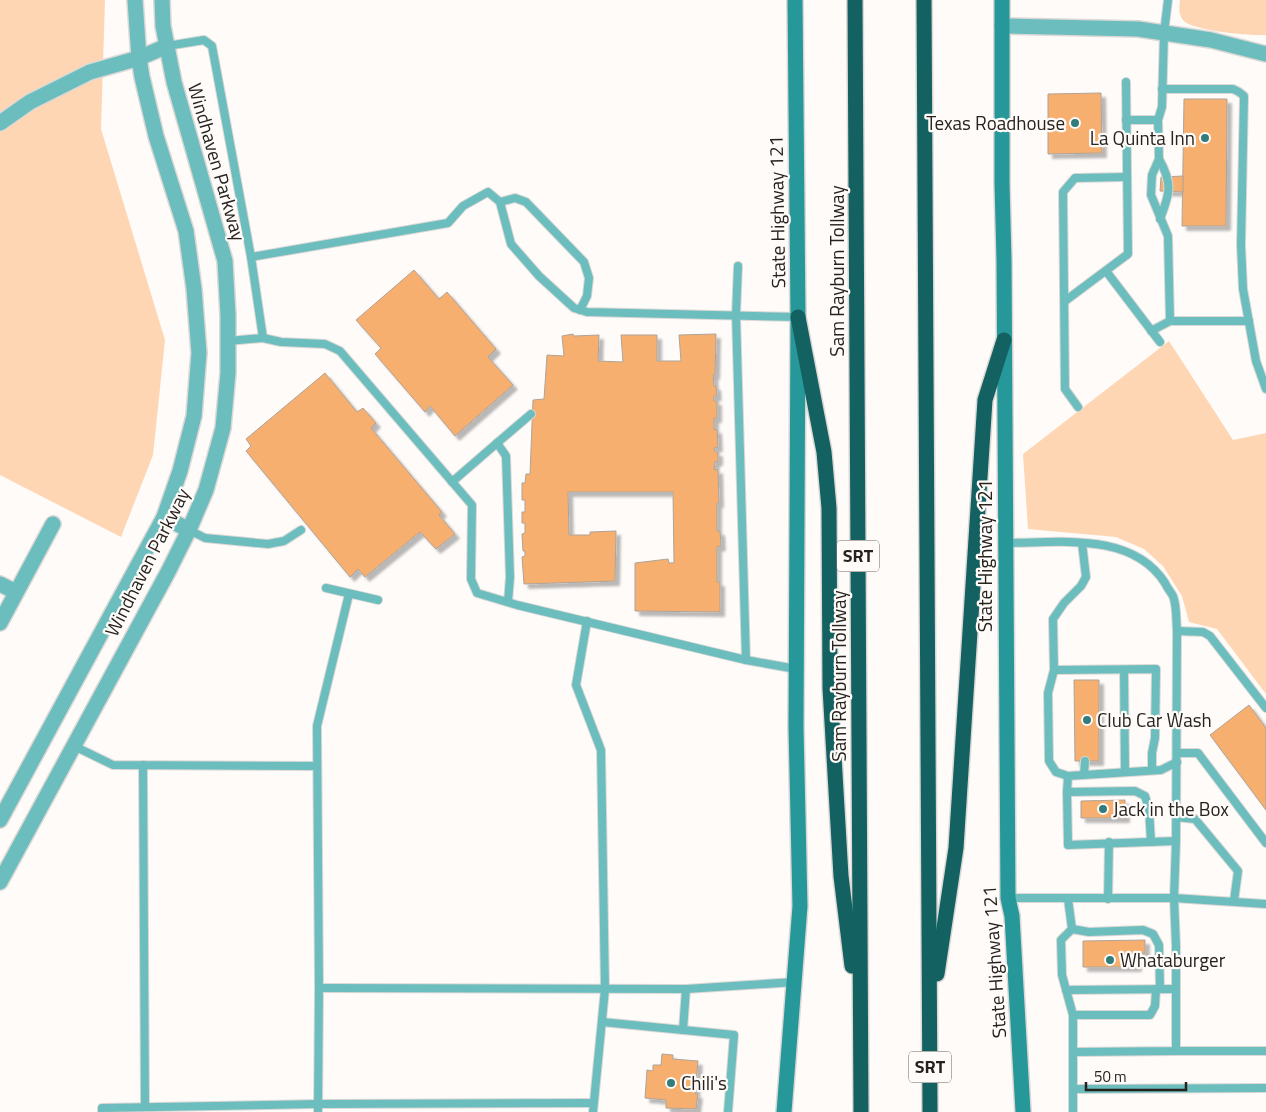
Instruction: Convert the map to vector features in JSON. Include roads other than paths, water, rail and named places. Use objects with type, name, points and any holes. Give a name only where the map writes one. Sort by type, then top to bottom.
[{"type":"highway","name":"Sam Rayburn Tollway","points":[[855,0],[861,1112]]},
{"type":"highway","name":"SRT","points":[[924,0],[930,1112]]},
{"type":"highway","points":[[798,316],[824,452],[829,508],[830,688],[840,856],[861,1037]]},
{"type":"highway","points":[[930,1023],[956,848],[985,400],[1004,340]]},
{"type":"main road","name":"State Highway 121","points":[[784,1112],[800,906],[796,727],[798,316],[795,0]]},
{"type":"main road","name":"State Highway 121","points":[[1002,0],[1008,898],[1012,916],[1023,1112]]},
{"type":"street","name":"Windhaven Parkway","points":[[2,811],[164,517],[180,471],[194,416],[199,353],[194,289],[186,231],[156,136],[142,77],[138,58],[135,0]]},
{"type":"street","name":"Windhaven Parkway","points":[[0,882],[189,530],[206,490],[223,428],[228,373],[225,261],[178,100],[162,26],[162,0]]},
{"type":"street","points":[[1002,26],[1138,29],[1211,40],[1266,54]]},
{"type":"street","points":[[0,123],[30,102],[90,72],[138,58],[166,46]]},
{"type":"street","points":[[164,517],[189,530]]},
{"type":"street","points":[[0,622],[53,524]]},
{"type":"street","points":[[0,584],[16,592]]},
{"type":"lane","points":[[1168,0],[1164,33],[1162,107],[1158,120],[1158,159],[1152,175],[1151,195],[1168,236],[1170,321]]},
{"type":"lane","points":[[166,46],[204,40],[212,46],[251,257],[263,338]]},
{"type":"lane","points":[[1065,302],[1128,254],[1126,82]]},
{"type":"lane","points":[[1162,89],[1233,89],[1244,96],[1242,288],[1256,361],[1266,389]]},
{"type":"lane","points":[[1126,120],[1158,120]]},
{"type":"lane","points":[[1158,159],[1167,174],[1169,196],[1160,219]]},
{"type":"lane","points":[[1078,406],[1065,389],[1063,192],[1075,178],[1127,177]]},
{"type":"lane","points":[[251,257],[448,223],[463,206],[488,192],[500,202],[512,244],[539,276],[574,308],[587,312],[798,316]]},
{"type":"lane","points":[[500,202],[515,198],[526,202],[584,262],[589,278],[587,296],[580,310]]},
{"type":"lane","points":[[738,266],[736,315],[746,660]]},
{"type":"lane","points":[[1106,271],[1160,342]]},
{"type":"lane","points":[[1151,331],[1170,321],[1249,321]]},
{"type":"lane","points":[[228,341],[263,338],[281,342],[326,344],[340,351],[472,505],[471,578],[477,593],[746,660],[796,669]]},
{"type":"lane","points":[[452,482],[531,414]]},
{"type":"lane","points":[[497,443],[506,456],[510,577],[508,602]]},
{"type":"lane","points":[[189,530],[206,538],[268,544],[284,542],[301,530]]},
{"type":"lane","points":[[1005,543],[1082,543],[1118,548],[1143,560],[1160,576],[1173,597],[1177,631],[1174,898],[1176,1051]]},
{"type":"lane","points":[[1082,543],[1086,577],[1053,619],[1054,670],[1048,693],[1049,761],[1056,772],[1068,776],[1161,770],[1177,762]]},
{"type":"lane","points":[[326,588],[378,600]]},
{"type":"lane","points":[[318,1108],[317,726],[349,594]]},
{"type":"lane","points":[[587,621],[576,685],[601,750],[604,989],[593,1112]]},
{"type":"lane","points":[[1177,631],[1203,632],[1210,636],[1266,708]]},
{"type":"lane","points":[[1054,670],[1156,669],[1155,738],[1152,753],[1152,770]]},
{"type":"lane","points":[[1085,670],[1085,680]]},
{"type":"lane","points":[[1124,670],[1125,772]]},
{"type":"lane","points":[[74,746],[113,764],[316,766]]},
{"type":"lane","points":[[1177,754],[1198,753],[1266,843]]},
{"type":"lane","points":[[1084,774],[1085,761]]},
{"type":"lane","points":[[143,765],[145,1107]]},
{"type":"lane","points":[[1068,776],[1068,845],[1176,841]]},
{"type":"lane","points":[[1067,792],[1134,792],[1145,796],[1149,809],[1151,842]]},
{"type":"lane","points":[[1176,817],[1195,819],[1238,871],[1234,902]]},
{"type":"lane","points":[[1108,899],[1109,842]]},
{"type":"lane","points":[[1008,898],[1174,898],[1266,904]]},
{"type":"lane","points":[[1068,899],[1072,929]]},
{"type":"lane","points":[[1072,929],[1089,932],[1143,930],[1153,934],[1159,946],[1156,1006],[1150,1015],[1072,1016]]},
{"type":"lane","points":[[1072,929],[1061,940],[1062,975],[1072,1016],[1073,1112]]},
{"type":"lane","points":[[319,988],[686,989],[795,982]]},
{"type":"lane","points":[[683,1030],[686,989]]},
{"type":"lane","points":[[1066,990],[1176,989]]},
{"type":"lane","points":[[602,1022],[734,1035],[728,1112]]},
{"type":"lane","points":[[1073,1052],[1266,1051]]},
{"type":"lane","points":[[1073,1090],[1266,1088]]},
{"type":"lane","points":[[102,1112],[102,1108],[145,1107],[318,1108],[593,1103]]},
{"type":"place","name":"Texas Roadhouse","points":[[1075,123]]},
{"type":"place","name":"La Quinta Inn","points":[[1205,138]]},
{"type":"place","name":"Club Car Wash","points":[[1087,720]]},
{"type":"place","name":"Jack in the Box","points":[[1103,809]]},
{"type":"place","name":"Whataburger","points":[[1110,960]]},
{"type":"place","name":"Chili's","points":[[671,1083]]}]
